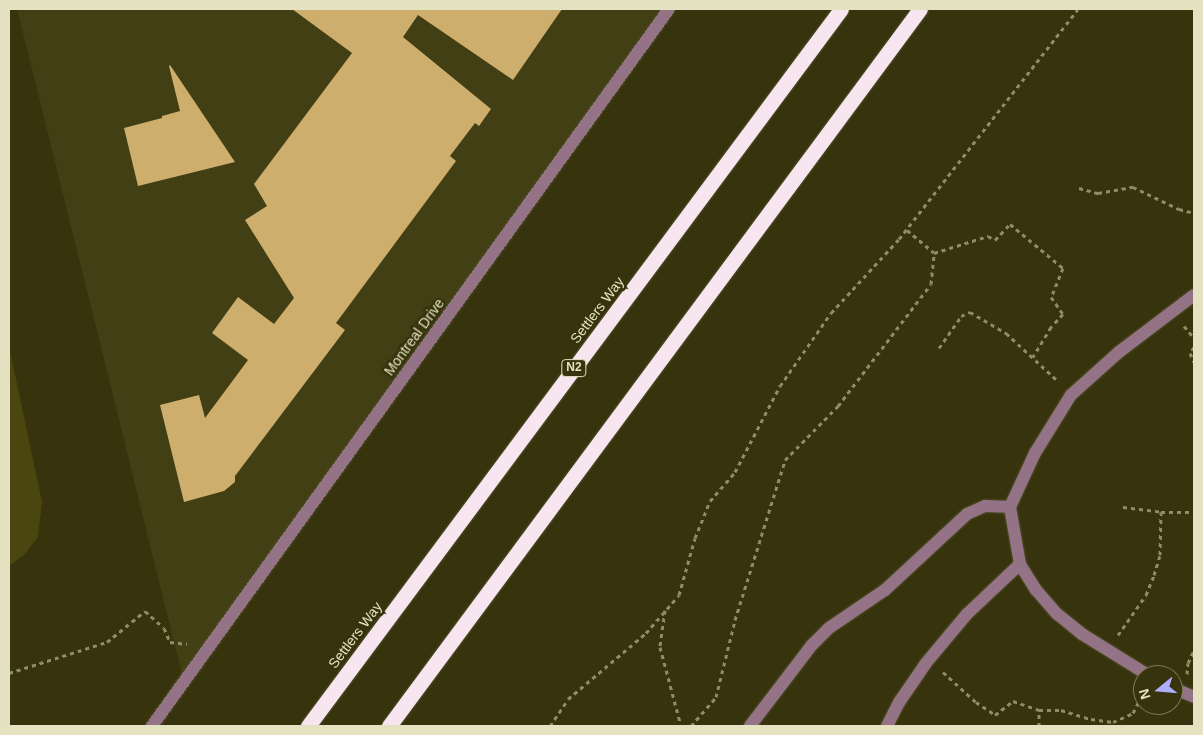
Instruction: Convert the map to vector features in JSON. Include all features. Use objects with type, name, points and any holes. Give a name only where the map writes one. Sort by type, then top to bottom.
[{"type":"highway","name":"Settlers Way","points":[[308,726],[841,9]]},
{"type":"highway","points":[[389,726],[920,9]]},
{"type":"street","name":"Montreal Drive","points":[[152,726],[669,9]]},
{"type":"street","points":[[1133,666],[1082,634],[1058,614],[1036,590],[1020,564],[1010,507],[1039,446],[1071,395],[1119,352],[1194,295]]},
{"type":"street","points":[[750,726],[812,645],[829,628],[886,590],[967,514],[979,507],[1010,507]]},
{"type":"street","points":[[887,726],[900,701],[926,663],[967,614],[1020,564]]},
{"type":"path","points":[[550,726],[568,699],[646,633],[679,594],[695,538],[710,501],[735,472],[780,386],[831,313],[907,229],[1078,9]]},
{"type":"path","points":[[1079,188],[1098,192],[1133,187],[1179,209],[1194,213]]},
{"type":"path","points":[[934,253],[988,236],[995,240],[1010,224],[1063,268],[1051,297],[1063,314],[1051,327],[1032,357]]},
{"type":"path","points":[[907,229],[934,253]]},
{"type":"path","points":[[691,726],[716,697],[735,620],[785,460],[838,406],[931,284],[934,253]]},
{"type":"path","points":[[939,348],[961,316],[970,312],[1006,333],[1071,395]]},
{"type":"path","points":[[1194,347],[1190,353],[1194,362]]},
{"type":"path","points":[[1123,507],[1161,512],[1194,512]]},
{"type":"path","points":[[1109,651],[1146,595],[1154,575],[1160,555],[1161,512]]},
{"type":"path","points":[[665,610],[660,647],[681,726]]},
{"type":"path","points":[[9,673],[107,642],[145,611],[164,628],[170,642],[181,645],[190,644],[204,654]]},
{"type":"path","points":[[1183,679],[1194,650]]},
{"type":"path","points":[[926,663],[939,668],[976,702],[995,714],[1014,701],[1039,710],[1061,710],[1090,719],[1114,722],[1133,713]]},
{"type":"path","points":[[1039,710],[1039,726]]},
{"type":"shaded area","points":[[17,9],[669,9],[184,682]]},
{"type":"shaded area","points":[[9,346],[42,502],[38,537],[24,555],[9,566]]},
{"type":"building","points":[[292,9],[562,9],[513,80],[418,15],[403,37],[491,109],[479,126],[475,123],[450,156],[456,161],[336,323],[345,330],[235,476],[235,482],[224,491],[184,502],[160,405],[199,395],[205,418],[248,360],[212,333],[238,297],[274,324],[294,298],[245,220],[267,206],[254,184],[352,53]]},
{"type":"building","points":[[170,65],[235,162],[138,186],[124,128],[180,111]]}]
